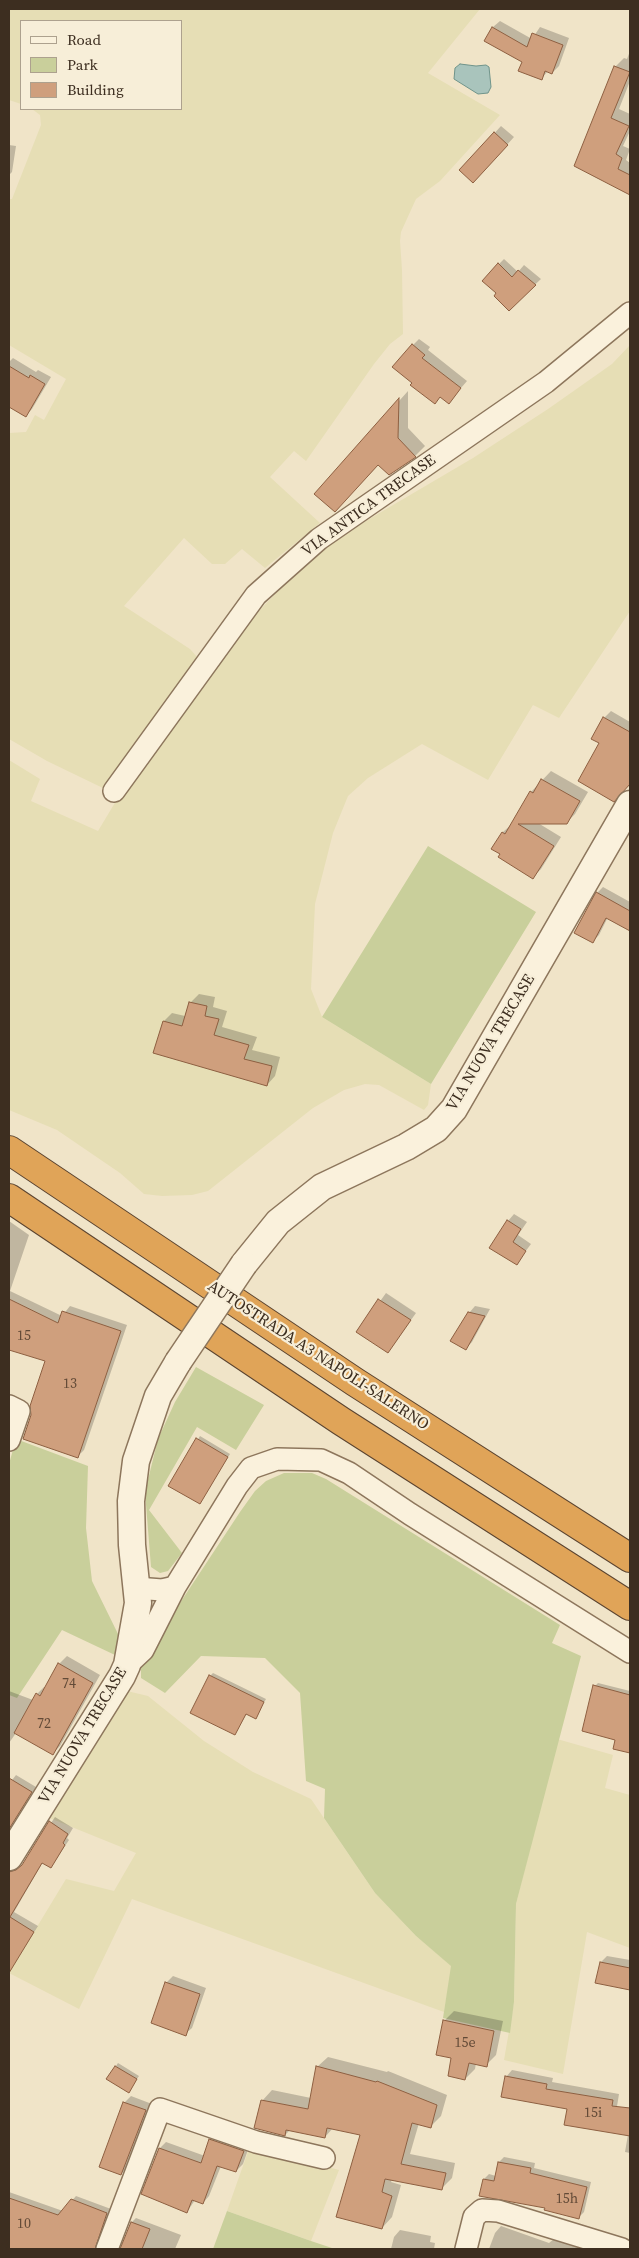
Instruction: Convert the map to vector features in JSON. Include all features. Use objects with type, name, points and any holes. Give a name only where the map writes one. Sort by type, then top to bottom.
[{"type":"highway","name":"AUTOSTRADA A3 NAPOLI-SALERNO","points":[[9,1150],[355,1382],[630,1558]]},
{"type":"highway","points":[[9,1198],[341,1421],[630,1606]]},
{"type":"street","name":"VIA ANTICA TRECASE","points":[[114,791],[256,595],[318,538],[546,382],[630,313]]},
{"type":"street","name":"VIA NUOVA TRECASE","points":[[9,1857],[127,1665],[137,1595],[131,1500],[136,1461],[158,1396],[178,1362],[244,1264],[278,1222],[322,1187],[406,1147],[436,1129],[454,1109],[630,804]]},
{"type":"street","points":[[9,1406],[19,1411],[9,1440]]},
{"type":"street","points":[[127,1665],[142,1650],[171,1596],[237,1486],[251,1468],[277,1459],[321,1460],[349,1472],[410,1514],[630,1652]]},
{"type":"street","points":[[137,1595],[162,1590],[171,1596]]},
{"type":"street","points":[[107,2249],[160,2109],[256,2142],[324,2158]]},
{"type":"street","points":[[466,2249],[474,2216],[482,2210],[498,2211],[622,2249]]},
{"type":"shaded area","points":[[9,9],[480,9],[428,73],[500,115],[440,181],[416,199],[401,232],[403,334],[390,344],[374,364],[306,461],[294,451],[270,477],[320,523],[265,568],[242,549],[225,564],[212,564],[184,538],[124,606],[190,649],[198,658],[107,790],[47,761],[9,739],[9,433],[26,432],[35,415],[44,420],[66,379],[9,345],[9,199],[12,199],[41,125],[40,115],[33,110],[182,110],[182,20],[20,20],[20,104],[9,100]]},
{"type":"shaded area","points":[[630,345],[630,611],[559,718],[533,705],[488,780],[422,744],[368,778],[348,796],[333,833],[315,904],[311,989],[322,1017],[431,1084],[428,1105],[424,1110],[379,1085],[365,1084],[344,1090],[313,1108],[208,1191],[192,1195],[162,1196],[144,1194],[120,1173],[57,1130],[9,1110],[9,760],[40,779],[31,801],[98,831],[116,801],[257,613],[304,564],[337,538],[473,458],[548,409],[612,364]]},
{"type":"shaded area","points":[[127,1691],[148,1696],[204,1741],[253,1772],[311,1799],[375,1893],[416,1936],[452,1966],[444,2012],[132,1899],[79,2009],[9,1973],[66,1879],[114,1891],[136,1853],[47,1817]]},
{"type":"shaded area","points":[[557,1739],[613,1755],[605,1788],[630,1795],[630,1948],[587,1932],[563,2074],[504,2060],[514,2002],[516,1904]]},
{"type":"shaded area","points":[[250,2146],[339,2170],[311,2241],[227,2211]]},
{"type":"green space","points":[[428,846],[536,912],[431,1084],[322,1017]]},
{"type":"green space","points":[[196,1367],[264,1405],[236,1450],[197,1427],[149,1510],[182,1553],[168,1571],[160,1573],[151,1567],[145,1492],[158,1439],[175,1402]]},
{"type":"green space","points":[[16,1439],[88,1466],[86,1528],[92,1581],[119,1636],[115,1655],[62,1630],[17,1698],[9,1695],[9,1464]]},
{"type":"green space","points":[[284,1473],[312,1473],[326,1479],[560,1625],[552,1643],[581,1656],[516,1904],[514,2002],[510,2033],[443,2018],[451,1966],[416,1936],[375,1893],[324,1818],[325,1789],[306,1781],[300,1693],[265,1658],[201,1656],[165,1693],[141,1678],[141,1662],[240,1512],[255,1491],[266,1481]]},
{"type":"green space","points":[[227,2211],[311,2241],[335,2249],[213,2249]]},
{"type":"water","points":[[460,64],[486,65],[489,67],[491,87],[488,93],[478,94],[454,79],[455,68]]},
{"type":"building","points":[[492,27],[527,47],[532,33],[563,45],[552,74],[545,71],[542,80],[518,71],[522,62],[484,41]]},
{"type":"building","points":[[614,66],[630,72],[611,118],[629,126],[616,154],[622,158],[618,169],[630,175],[630,195],[574,166]]},
{"type":"building","points":[[494,132],[508,145],[473,183],[459,170]]},
{"type":"building","points":[[498,263],[512,277],[518,270],[536,285],[509,311],[494,296],[496,293],[482,281]]},
{"type":"building","points":[[412,344],[425,355],[422,358],[461,388],[449,404],[440,397],[435,404],[410,385],[412,383],[392,367]]},
{"type":"building","points":[[9,366],[29,378],[30,375],[45,384],[26,417],[9,407]]},
{"type":"building","points":[[399,398],[398,438],[416,457],[389,475],[378,465],[335,512],[314,494]]},
{"type":"building","points":[[603,717],[630,732],[630,784],[614,802],[578,781],[599,743],[591,739]]},
{"type":"building","points":[[541,779],[580,801],[567,824],[518,824],[554,846],[533,879],[498,857],[500,854],[491,849],[502,832],[505,834],[530,791],[533,793]]},
{"type":"building","points":[[596,892],[630,911],[630,931],[606,918],[593,943],[574,933]]},
{"type":"building","points":[[189,1002],[207,1006],[205,1016],[219,1019],[214,1035],[249,1045],[244,1059],[272,1066],[267,1086],[153,1053],[163,1021],[182,1026]]},
{"type":"building","points":[[507,1220],[521,1229],[513,1242],[526,1251],[517,1265],[489,1248]]},
{"type":"building","points":[[9,1299],[58,1323],[62,1311],[121,1331],[78,1458],[23,1439],[31,1415],[30,1406],[45,1361],[9,1350]]},
{"type":"building","points":[[378,1299],[411,1320],[388,1353],[356,1332]]},
{"type":"building","points":[[468,1312],[485,1316],[466,1350],[450,1341]]},
{"type":"building","points":[[196,1438],[228,1457],[200,1504],[168,1486]]},
{"type":"building","points":[[58,1663],[93,1683],[53,1755],[14,1733],[36,1693],[40,1696]]},
{"type":"building","points":[[209,1675],[264,1702],[256,1719],[246,1714],[235,1735],[190,1713]]},
{"type":"building","points":[[593,1685],[630,1695],[630,1753],[613,1749],[615,1740],[582,1731]]},
{"type":"building","points":[[9,1778],[32,1792],[9,1829]]},
{"type":"building","points":[[49,1821],[68,1834],[63,1843],[65,1845],[51,1868],[42,1863],[10,1917],[34,1932],[9,1973],[9,1872],[16,1870],[22,1865]]},
{"type":"building","points":[[600,1962],[630,1968],[630,1990],[595,1983]]},
{"type":"building","points":[[165,1982],[200,1994],[186,2036],[151,2023]]},
{"type":"building","points":[[443,2020],[494,2031],[487,2067],[469,2063],[465,2080],[448,2076],[451,2058],[436,2055]]},
{"type":"building","points":[[115,2066],[137,2079],[129,2093],[106,2079]]},
{"type":"building","points":[[316,2066],[377,2081],[437,2105],[431,2128],[412,2123],[401,2164],[446,2173],[442,2190],[385,2179],[382,2192],[392,2196],[382,2229],[336,2217],[360,2135],[327,2128],[325,2138],[286,2130],[285,2136],[254,2128],[261,2100],[308,2109]]},
{"type":"building","points":[[505,2076],[547,2084],[546,2089],[613,2100],[612,2106],[630,2108],[630,2136],[564,2125],[567,2109],[501,2097]]},
{"type":"building","points":[[123,2102],[146,2110],[121,2175],[99,2167]]},
{"type":"building","points":[[209,2139],[244,2151],[236,2172],[217,2166],[203,2204],[192,2200],[187,2213],[141,2194],[159,2148],[201,2163]]},
{"type":"building","points":[[498,2162],[531,2168],[530,2173],[587,2187],[579,2219],[544,2210],[545,2208],[479,2196],[483,2179],[494,2181]]},
{"type":"building","points":[[9,2198],[58,2215],[71,2199],[107,2213],[95,2249],[9,2249]]},
{"type":"building","points":[[131,2222],[150,2229],[142,2249],[120,2249]]}]
